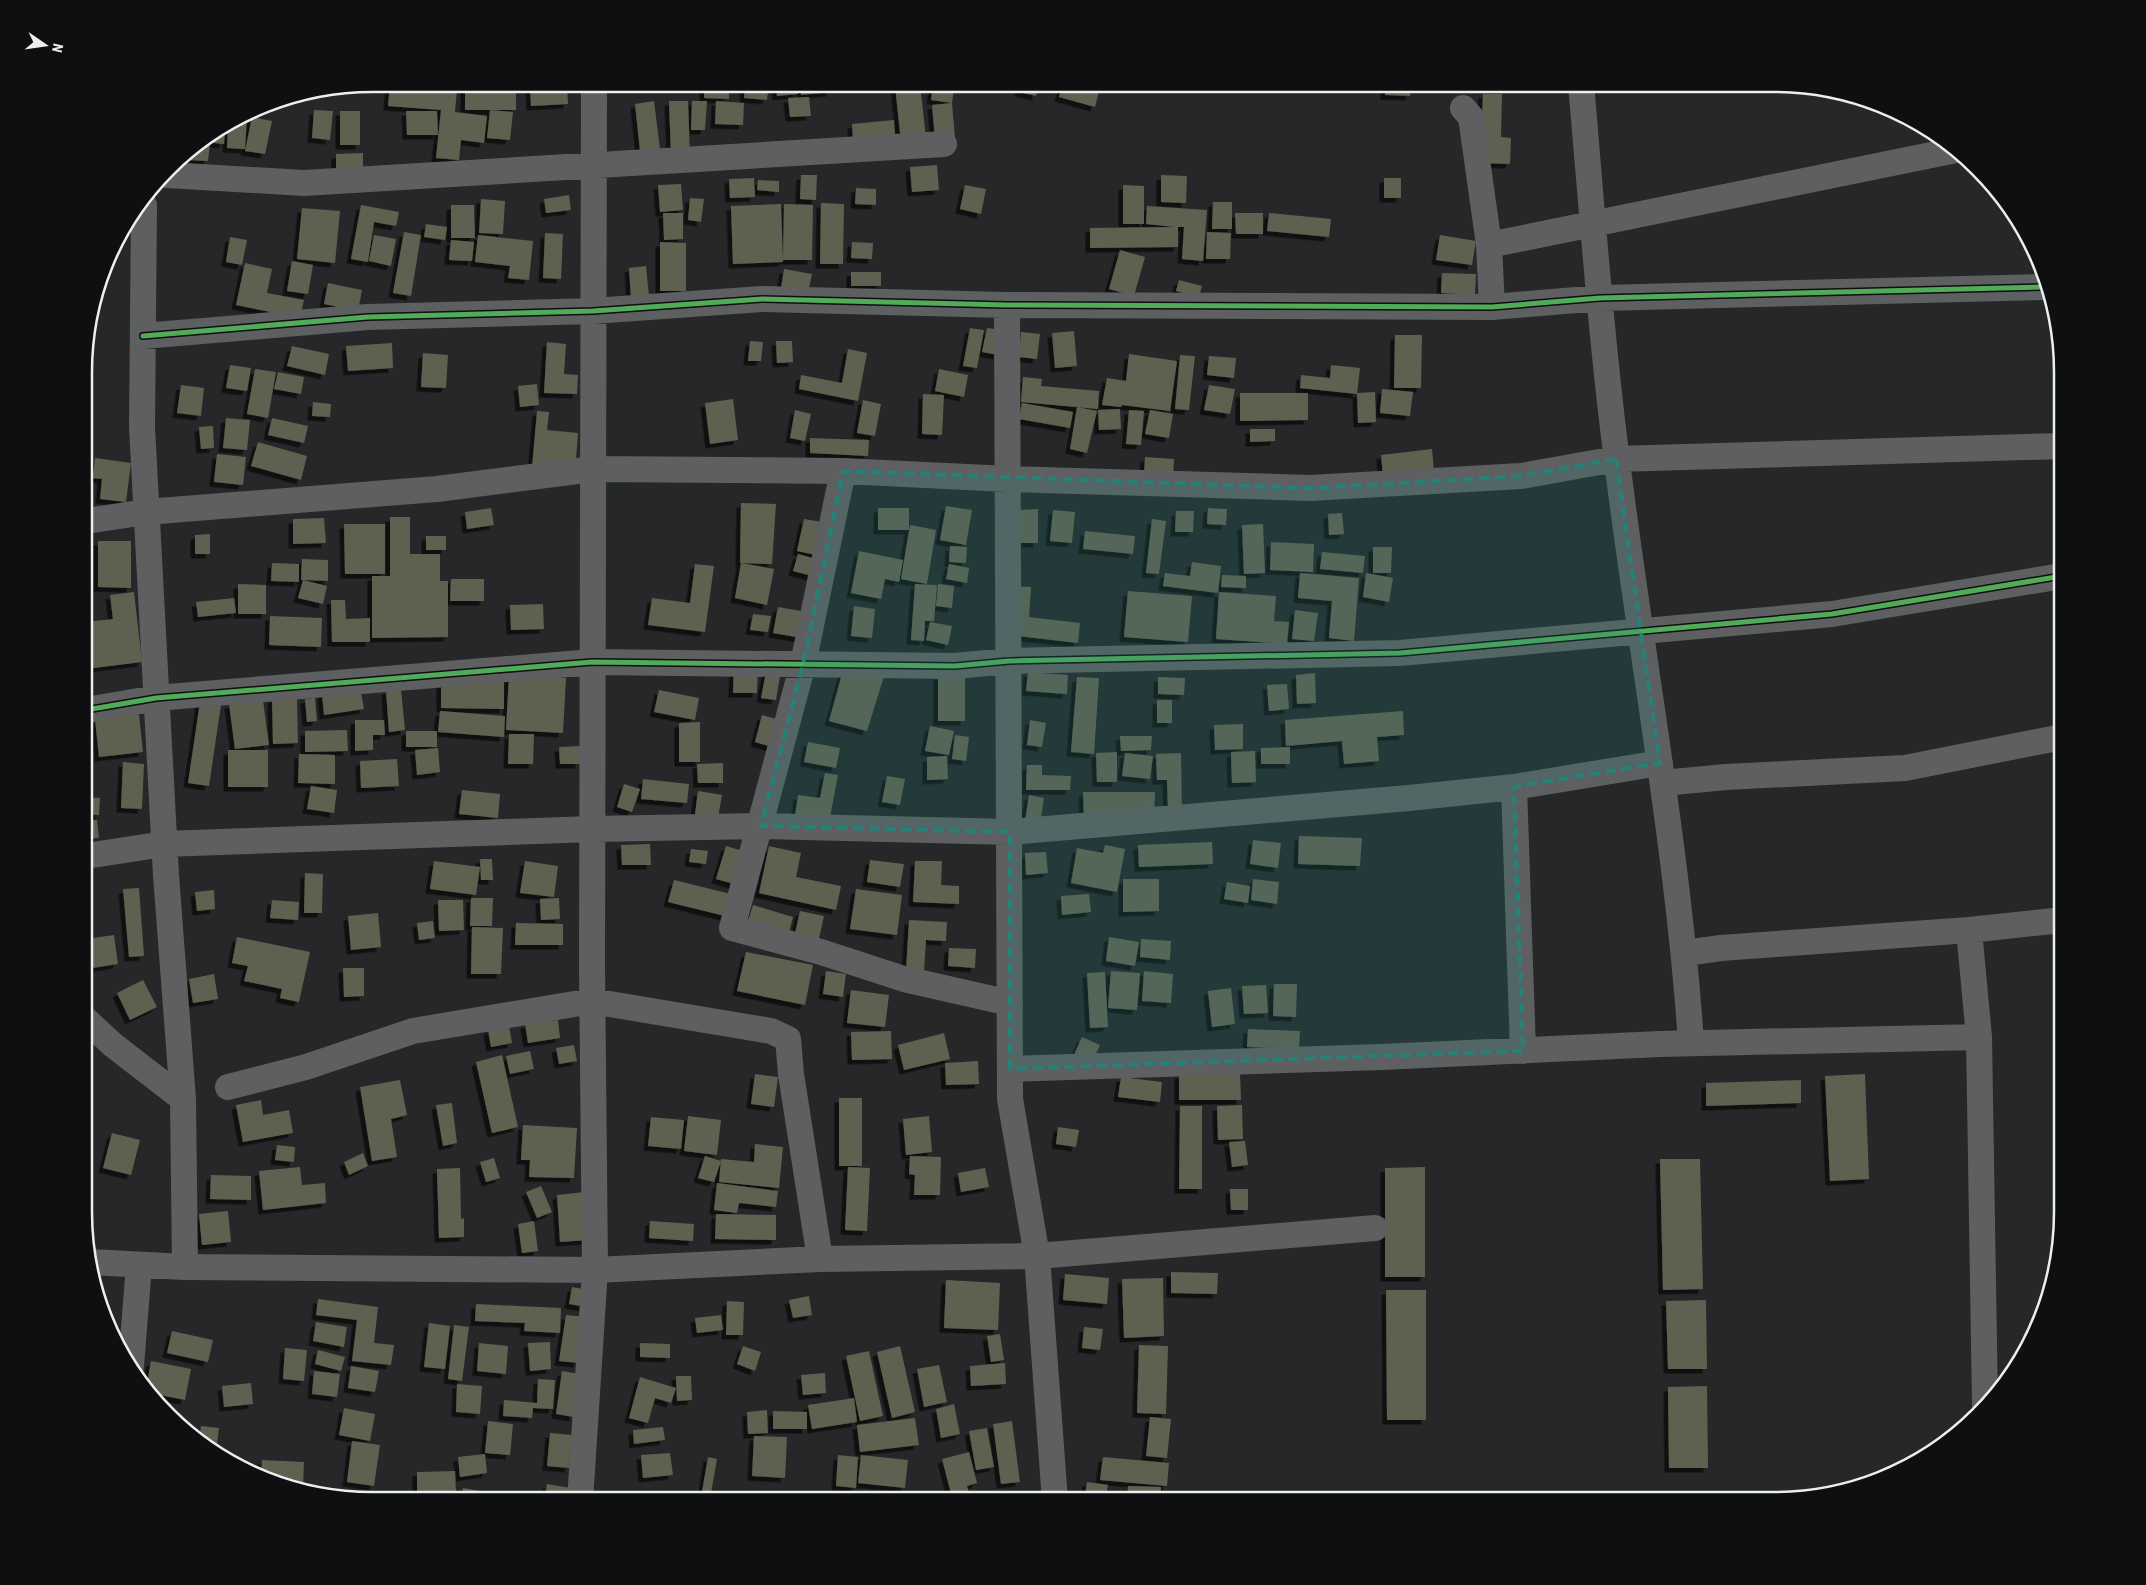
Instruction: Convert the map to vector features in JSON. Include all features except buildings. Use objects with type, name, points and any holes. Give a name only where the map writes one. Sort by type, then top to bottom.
[{"type":"street","points":[[581,1492],[595,1270],[592,1001],[594,92]]},
{"type":"street","points":[[1582,92],[1616,459],[1662,773],[1685,953],[1691,1043]]},
{"type":"street","points":[[1463,108],[1471,117],[1490,245],[1492,307]]},
{"type":"street","points":[[175,175],[304,184],[944,144]]},
{"type":"street","points":[[1490,245],[1946,152]]},
{"type":"street","points":[[144,211],[142,427],[164,844],[183,1099],[185,1267]]},
{"type":"street","points":[[143,336],[368,317],[594,311],[762,298],[1007,305],[1492,307],[1600,298],[2040,287]]},
{"type":"street","points":[[1007,305],[1010,1099],[1038,1256],[1054,1492]]},
{"type":"street","points":[[92,519],[146,512],[437,489],[593,469],[843,471],[1008,479],[1310,488],[1521,476],[1616,459],[2054,446]]},
{"type":"street","points":[[843,471],[803,664],[761,826],[732,928],[821,952],[904,979],[1010,1003]]},
{"type":"street","points":[[92,709],[156,698],[592,662],[955,666],[1009,661],[1400,653],[1832,614],[2054,577]]},
{"type":"street","points":[[92,855],[164,844],[592,829],[761,826],[1010,832],[1409,798],[1662,773],[1726,777],[1905,768],[2054,739]]},
{"type":"street","points":[[1514,787],[1523,1051]]},
{"type":"street","points":[[1685,953],[1721,948],[1969,930],[2054,921]]},
{"type":"street","points":[[1969,930],[1978,1037],[1986,1395]]},
{"type":"street","points":[[228,1087],[306,1067],[414,1031],[592,1001],[771,1031],[788,1039],[790,1074],[820,1259]]},
{"type":"street","points":[[92,1026],[113,1045],[183,1099]]},
{"type":"street","points":[[1010,1069],[1523,1051],[1691,1043],[1978,1037]]},
{"type":"street","points":[[97,1262],[185,1267],[595,1270],[820,1259],[1038,1256],[1375,1228]]},
{"type":"street","points":[[132,1355],[139,1265]]},
{"type":"highlighted area","points":[[1616,459],[1660,763],[1514,787],[1523,1051],[1010,1069],[1010,832],[761,826],[803,664],[843,471],[1310,488],[1521,476]]},
{"type":"cycle path","points":[[143,336],[368,317],[593,311],[762,299],[1007,305],[1492,307],[1600,298],[2040,287]]},
{"type":"cycle path","points":[[92,709],[156,698],[592,662],[955,666],[1009,661],[1400,653],[1832,614],[2054,577]]}]
